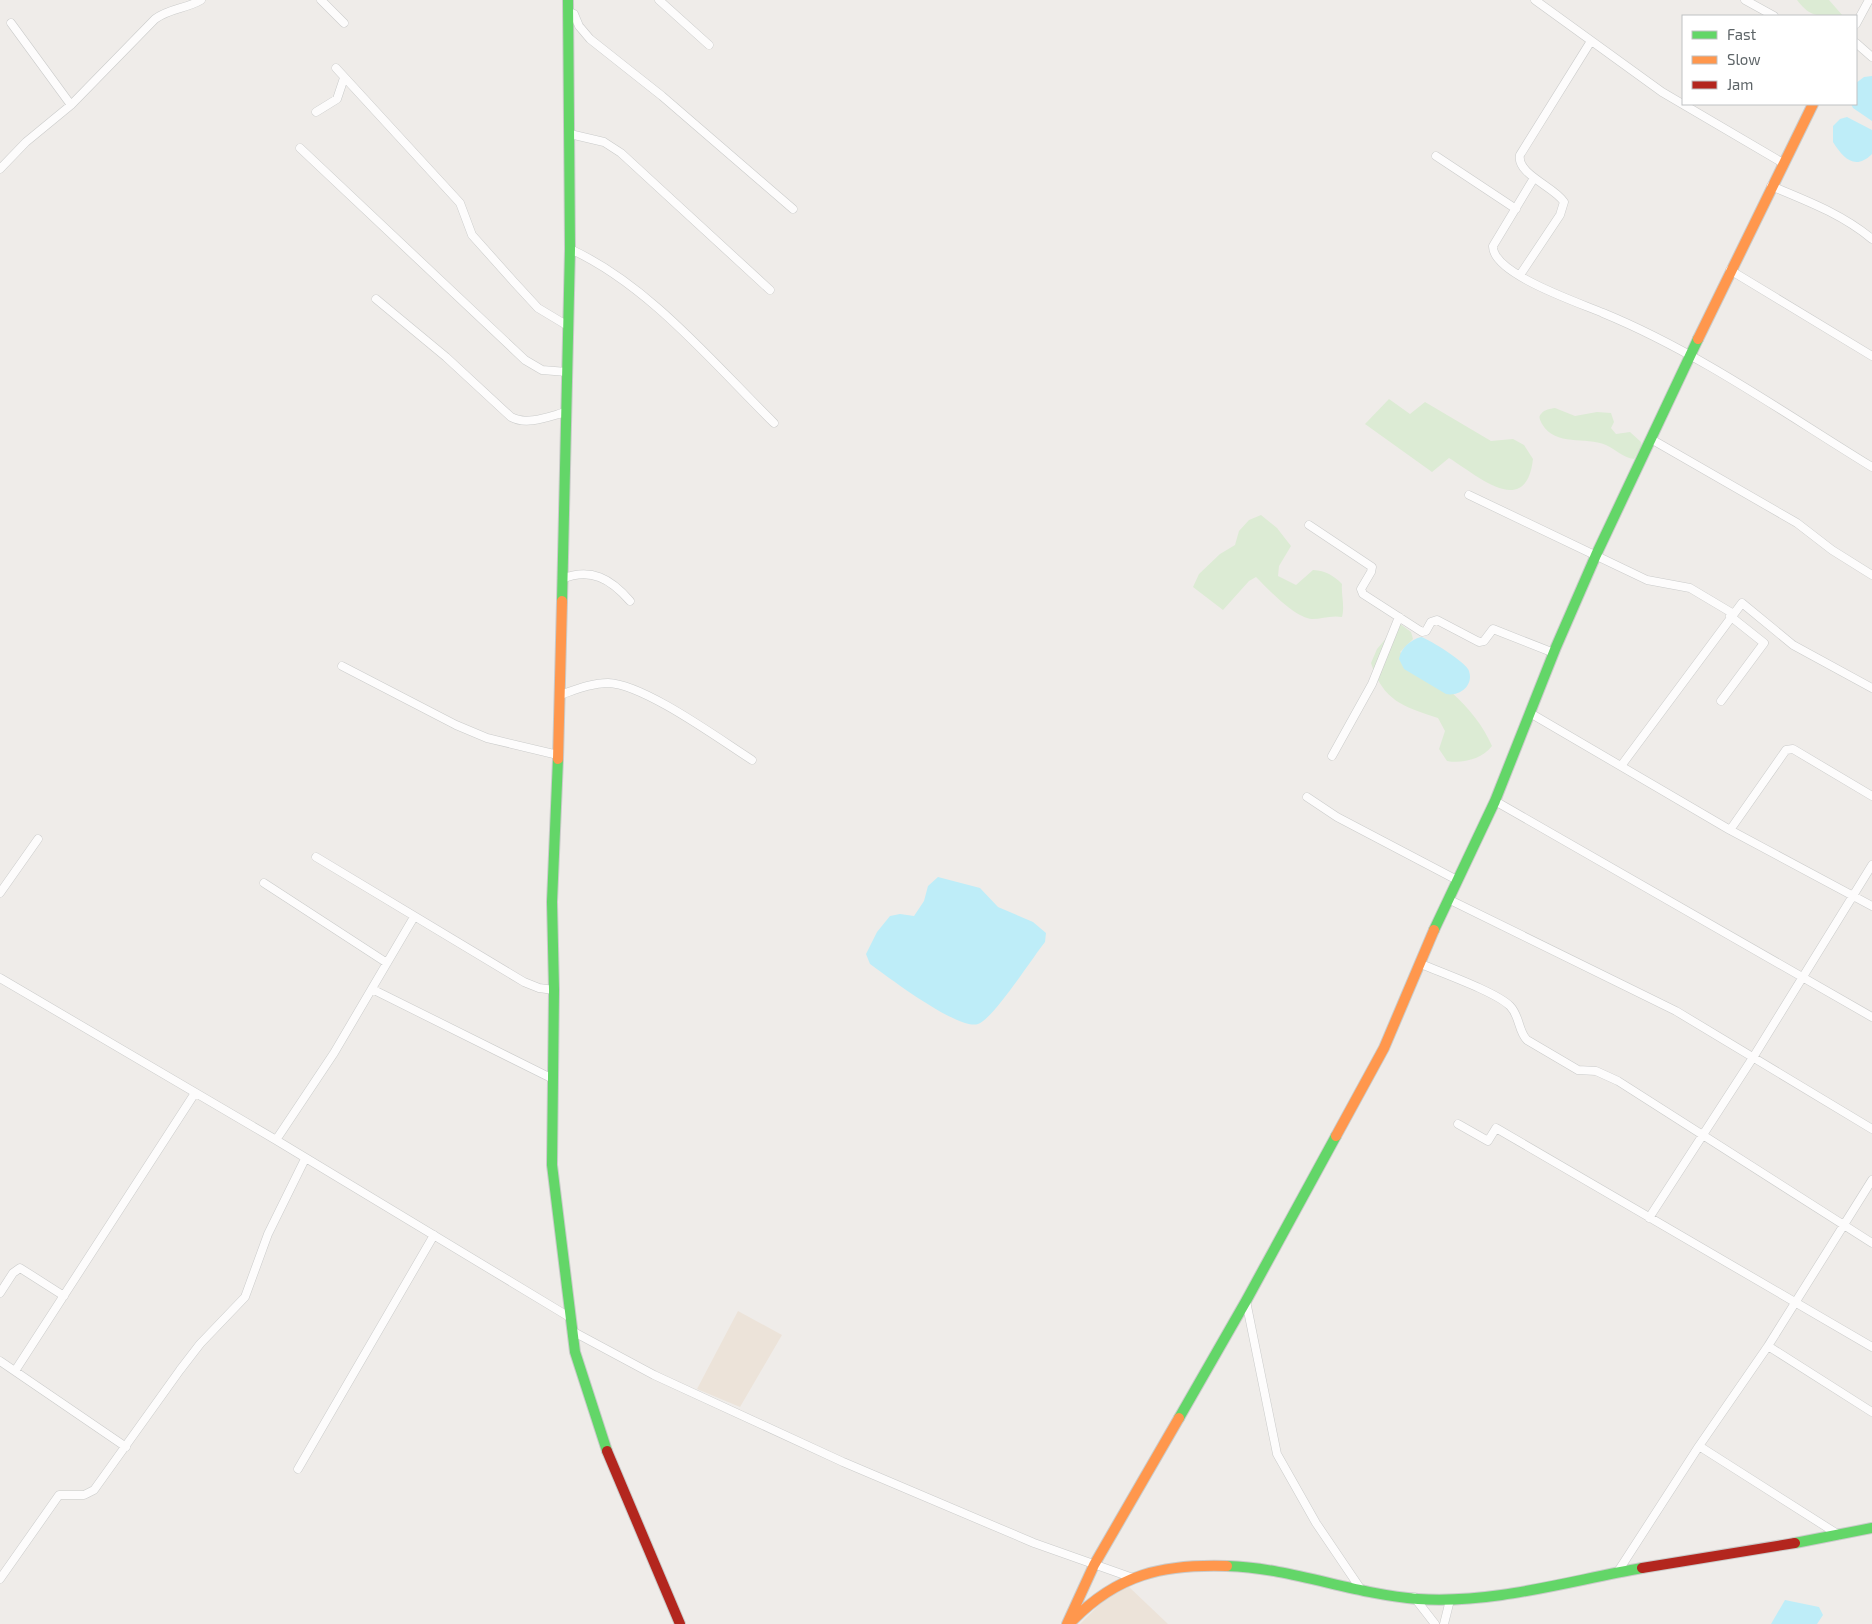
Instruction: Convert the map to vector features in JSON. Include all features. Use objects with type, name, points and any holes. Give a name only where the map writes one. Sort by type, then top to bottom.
[{"type":"street","points":[[0,168],[26,142],[71,105],[156,18],[171,9],[191,6],[201,0]]},
{"type":"street","points":[[321,0],[344,23]]},
{"type":"street","points":[[568,0],[570,249],[560,695],[552,902],[554,990],[552,1164],[575,1352],[614,1471],[680,1624]]},
{"type":"street","points":[[659,0],[709,45]]},
{"type":"street","points":[[1535,0],[1662,92],[1682,104]]},
{"type":"street","points":[[1745,0],[1772,15]]},
{"type":"street","points":[[1857,22],[1869,0]]},
{"type":"street","points":[[568,12],[574,14],[579,26],[590,39],[662,96],[793,209]]},
{"type":"street","points":[[11,23],[71,105]]},
{"type":"street","points":[[1520,275],[1563,208],[1564,202],[1561,197],[1534,178],[1522,165],[1519,160],[1520,154],[1591,41]]},
{"type":"street","points":[[1857,45],[1872,57]]},
{"type":"street","points":[[336,68],[460,202],[472,235],[514,282],[538,308],[568,326]]},
{"type":"street","points":[[316,112],[337,99],[344,78]]},
{"type":"street","points":[[1684,105],[1783,163]]},
{"type":"street","points":[[1069,1624],[1094,1565],[1246,1301],[1384,1048],[1448,899],[1495,801],[1596,555],[1730,270],[1813,105]]},
{"type":"street","points":[[570,134],[604,142],[621,153],[770,290]]},
{"type":"street","points":[[300,148],[524,360],[542,370],[567,372]]},
{"type":"street","points":[[1436,156],[1516,209]]},
{"type":"street","points":[[1534,178],[1496,240],[1493,251],[1500,260],[1520,275],[1548,290],[1638,328],[1690,356],[1872,467]]},
{"type":"street","points":[[1771,186],[1845,218],[1872,239]]},
{"type":"street","points":[[570,249],[611,271],[641,294],[774,423]]},
{"type":"street","points":[[1730,270],[1872,356]]},
{"type":"street","points":[[376,299],[446,357],[511,417],[521,421],[566,412]]},
{"type":"street","points":[[1651,439],[1797,523],[1832,550],[1872,575]]},
{"type":"street","points":[[1469,495],[1651,582],[1673,583],[1690,588],[1731,615],[1764,643],[1721,701]]},
{"type":"street","points":[[1309,525],[1372,567],[1362,592],[1422,632],[1426,631],[1434,620],[1479,642],[1484,641],[1491,630],[1497,630],[1554,654]]},
{"type":"street","points":[[562,578],[582,573],[597,574],[619,588],[630,601]]},
{"type":"street","points":[[1621,766],[1731,615],[1744,604],[1793,645],[1872,688]]},
{"type":"street","points":[[1332,756],[1372,684],[1399,617]]},
{"type":"street","points":[[342,666],[456,725],[487,738],[558,755]]},
{"type":"street","points":[[560,695],[588,685],[608,683],[625,686],[665,706],[749,758]]},
{"type":"street","points":[[1530,713],[1730,830],[1853,894],[1872,906]]},
{"type":"street","points":[[1730,830],[1786,750],[1793,749],[1872,796]]},
{"type":"street","points":[[1308,797],[1337,817],[1457,880]]},
{"type":"street","points":[[1495,801],[1803,976],[1872,1018]]},
{"type":"street","points":[[0,893],[38,839]]},
{"type":"street","points":[[316,857],[524,982],[539,988],[554,990]]},
{"type":"street","points":[[1649,1218],[1754,1056],[1872,865]]},
{"type":"street","points":[[264,883],[387,963]]},
{"type":"street","points":[[1448,899],[1676,1011],[1872,1128]]},
{"type":"street","points":[[276,1140],[334,1053],[414,917]]},
{"type":"street","points":[[1421,964],[1500,998],[1516,1014],[1523,1035],[1527,1040],[1578,1070],[1596,1071],[1618,1080],[1702,1136],[1872,1243]]},
{"type":"street","points":[[0,978],[276,1140],[571,1318]]},
{"type":"street","points":[[372,989],[553,1079]]},
{"type":"street","points":[[15,1372],[195,1093]]},
{"type":"street","points":[[1458,1124],[1488,1141],[1496,1128],[1872,1347]]},
{"type":"street","points":[[0,1579],[55,1499],[63,1493],[84,1495],[94,1490],[200,1344],[234,1311],[245,1297],[268,1234],[305,1159]]},
{"type":"street","points":[[1617,1572],[1699,1446],[1768,1346],[1872,1180]]},
{"type":"street","points":[[298,1469],[434,1235]]},
{"type":"street","points":[[0,1293],[14,1273],[20,1268],[64,1296]]},
{"type":"street","points":[[1246,1301],[1277,1454],[1316,1523],[1360,1588]]},
{"type":"street","points":[[572,1331],[654,1374],[844,1462],[1034,1543],[1133,1578]]},
{"type":"street","points":[[1768,1346],[1872,1412]]},
{"type":"street","points":[[0,1361],[126,1447]]},
{"type":"street","points":[[1699,1446],[1839,1535]]},
{"type":"street","points":[[1069,1624],[1085,1607],[1105,1592],[1133,1578],[1160,1569],[1190,1566],[1236,1567],[1360,1588],[1450,1600],[1495,1596],[1617,1572],[1872,1528]]},
{"type":"street","points":[[1414,1596],[1435,1624]]},
{"type":"street","points":[[1444,1624],[1450,1600]]},
{"type":"shaded area","points":[[738,1311],[782,1335],[740,1407],[697,1389]]},
{"type":"shaded area","points":[[1128,1586],[1168,1624],[1080,1624],[1106,1598]]},
{"type":"green space","points":[[1797,0],[1829,0],[1842,15],[1817,15],[1807,11]]},
{"type":"green space","points":[[1389,399],[1410,414],[1425,402],[1491,441],[1513,439],[1524,445],[1533,459],[1529,477],[1521,487],[1511,490],[1499,488],[1486,482],[1449,458],[1432,472],[1365,424]]},
{"type":"green space","points":[[1555,408],[1575,416],[1597,412],[1611,413],[1614,422],[1611,428],[1616,434],[1630,432],[1641,442],[1642,446],[1634,459],[1598,442],[1571,440],[1555,436],[1542,424],[1539,417],[1544,411]]},
{"type":"green space","points":[[1261,515],[1277,528],[1291,546],[1279,566],[1278,576],[1296,585],[1313,570],[1326,572],[1342,584],[1342,617],[1334,616],[1312,619],[1298,614],[1282,602],[1256,577],[1249,581],[1223,610],[1193,587],[1199,574],[1220,554],[1235,545],[1239,531],[1249,520]]},
{"type":"green space","points":[[1399,623],[1411,632],[1413,639],[1400,652],[1440,682],[1465,705],[1485,732],[1492,746],[1483,754],[1471,760],[1447,761],[1439,749],[1445,731],[1438,718],[1396,701],[1382,686],[1371,663],[1377,649]]},
{"type":"water","points":[[1872,76],[1872,121],[1852,105],[1857,105],[1857,82],[1864,77]]},
{"type":"water","points":[[1847,117],[1872,130],[1872,154],[1860,162],[1855,162],[1845,157],[1833,142],[1833,126],[1840,119]]},
{"type":"water","points":[[1421,637],[1432,642],[1467,667],[1470,676],[1464,689],[1456,694],[1446,694],[1404,669],[1399,659],[1402,651],[1410,642]]},
{"type":"water","points":[[938,877],[980,888],[998,907],[1033,922],[1046,933],[1045,942],[1013,987],[985,1020],[978,1024],[969,1024],[940,1012],[870,964],[866,954],[877,932],[890,916],[900,914],[914,916],[924,901],[928,886]]},
{"type":"water","points":[[1785,1600],[1819,1607],[1823,1615],[1817,1624],[1771,1624]]},
{"type":"traffic: fast","points":[[562,601],[570,249],[568,0]]},
{"type":"traffic: fast","points":[[1434,930],[1495,801],[1556,647],[1596,555],[1698,339]]},
{"type":"traffic: fast","points":[[558,759],[552,902],[554,990],[552,1165],[575,1352],[607,1451]]},
{"type":"traffic: fast","points":[[1179,1418],[1246,1301],[1336,1136]]},
{"type":"traffic: fast","points":[[1795,1543],[1872,1528]]},
{"type":"traffic: fast","points":[[1227,1566],[1275,1571],[1394,1596],[1446,1600],[1503,1595],[1642,1568]]},
{"type":"traffic: slow","points":[[1698,339],[1813,105]]},
{"type":"traffic: slow","points":[[558,759],[562,601]]},
{"type":"traffic: slow","points":[[1336,1136],[1384,1048],[1434,930]]},
{"type":"traffic: slow","points":[[1067,1624],[1094,1565],[1179,1418]]},
{"type":"traffic: slow","points":[[1072,1621],[1107,1592],[1124,1582],[1143,1575],[1182,1567],[1227,1566]]},
{"type":"traffic: jam","points":[[607,1451],[680,1624]]},
{"type":"traffic: jam","points":[[1642,1568],[1795,1543]]}]
